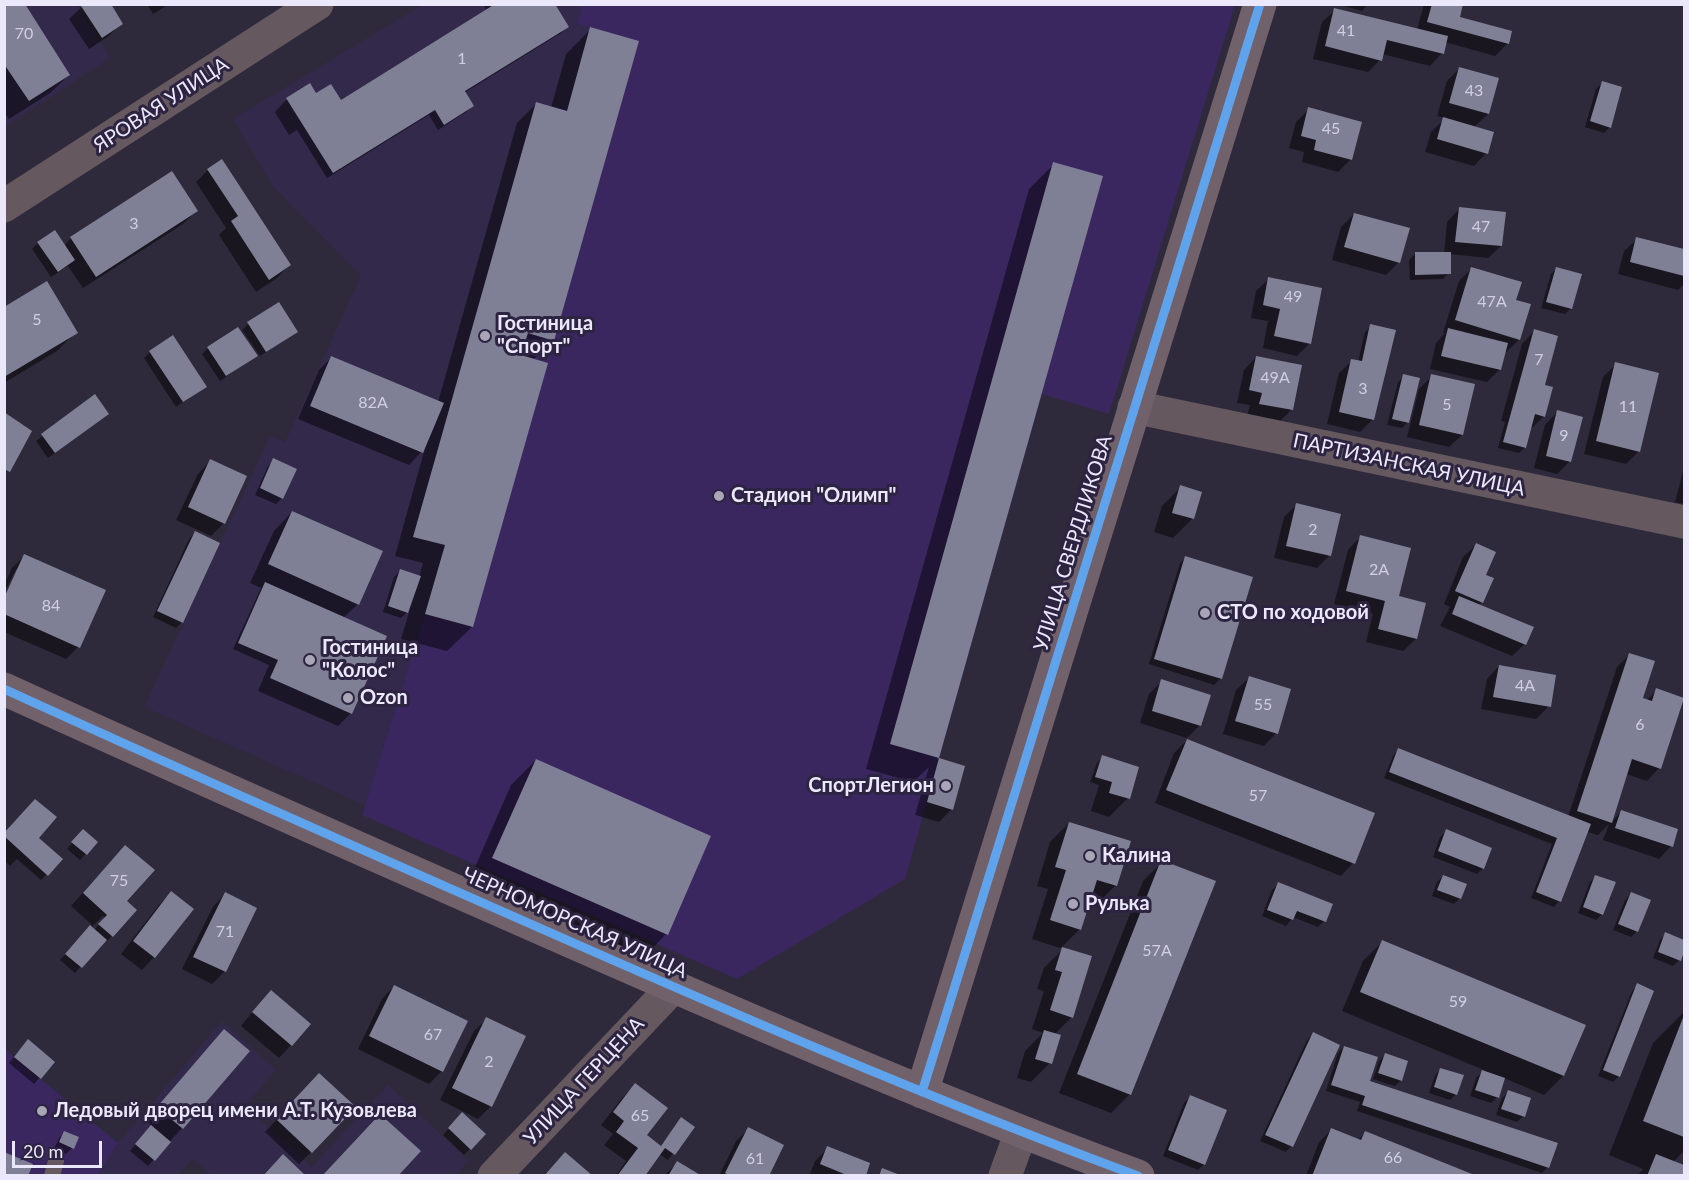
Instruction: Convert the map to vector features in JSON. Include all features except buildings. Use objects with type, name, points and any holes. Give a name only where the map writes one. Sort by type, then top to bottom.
[{"type":"street","name":"ЯРОВАЯ УЛИЦА","points":[[4,206],[317,4]]},
{"type":"street","name":"УЛИЦА СВЕРДЛИКОВА","points":[[922,1092],[1260,4]]},
{"type":"street","name":"ПАРТИЗАНСКАЯ УЛИЦА","points":[[1134,407],[1684,522]]},
{"type":"street","name":"ЧЕРНОМОРСКАЯ УЛИЦА","points":[[4,689],[674,986],[922,1092],[1138,1176]]},
{"type":"street","name":"УЛИЦА ГЕРЦЕНА","points":[[494,1176],[674,986]]},
{"type":"street","points":[[1005,1176],[1021,1132]]},
{"type":"shaded area","points":[[5,5],[77,5],[110,58],[5,127]]},
{"type":"shaded area","points":[[422,5],[582,5],[577,24],[590,27],[567,111],[536,102],[413,536],[445,545],[365,805],[144,707],[270,436],[285,442],[361,276],[272,185],[233,119]]},
{"type":"shaded area","name":"Стадион \"Олимп\"","points":[[582,5],[1235,5],[1109,414],[1042,394],[905,879],[737,979],[362,815],[445,546],[413,537],[536,102],[567,110],[590,28],[577,24]]},
{"type":"shaded area","points":[[222,1021],[276,1070],[245,1105],[312,1167],[388,1085],[469,1161],[455,1176],[211,1175],[193,1159],[177,1175],[98,1176],[118,1143]]},
{"type":"shaded area","name":"Ледовый дворец имени А.Т. Кузовлева","points":[[4,1047],[118,1143],[98,1175],[5,1175]]},
{"type":"cycle path","points":[[922,1092],[1260,4]]},
{"type":"cycle path","points":[[4,689],[319,831],[743,1016],[900,1083],[1138,1176]]},
{"type":"place","name":"Гостиница \"Спорт\"","points":[[485,336]]},
{"type":"place","name":"Стадион \"Олимп\"","points":[[719,496]]},
{"type":"place","name":"СТО по ходовой","points":[[1205,613]]},
{"type":"place","name":"Гостиница \"Колос\"","points":[[310,660]]},
{"type":"place","name":"Ozon","points":[[348,698]]},
{"type":"place","name":"СпортЛегион","points":[[946,786]]},
{"type":"place","name":"Калина","points":[[1090,856]]},
{"type":"place","name":"Рулька","points":[[1073,904]]},
{"type":"place","name":"Ледовый дворец имени А.Т. Кузовлева","points":[[42,1111]]}]
